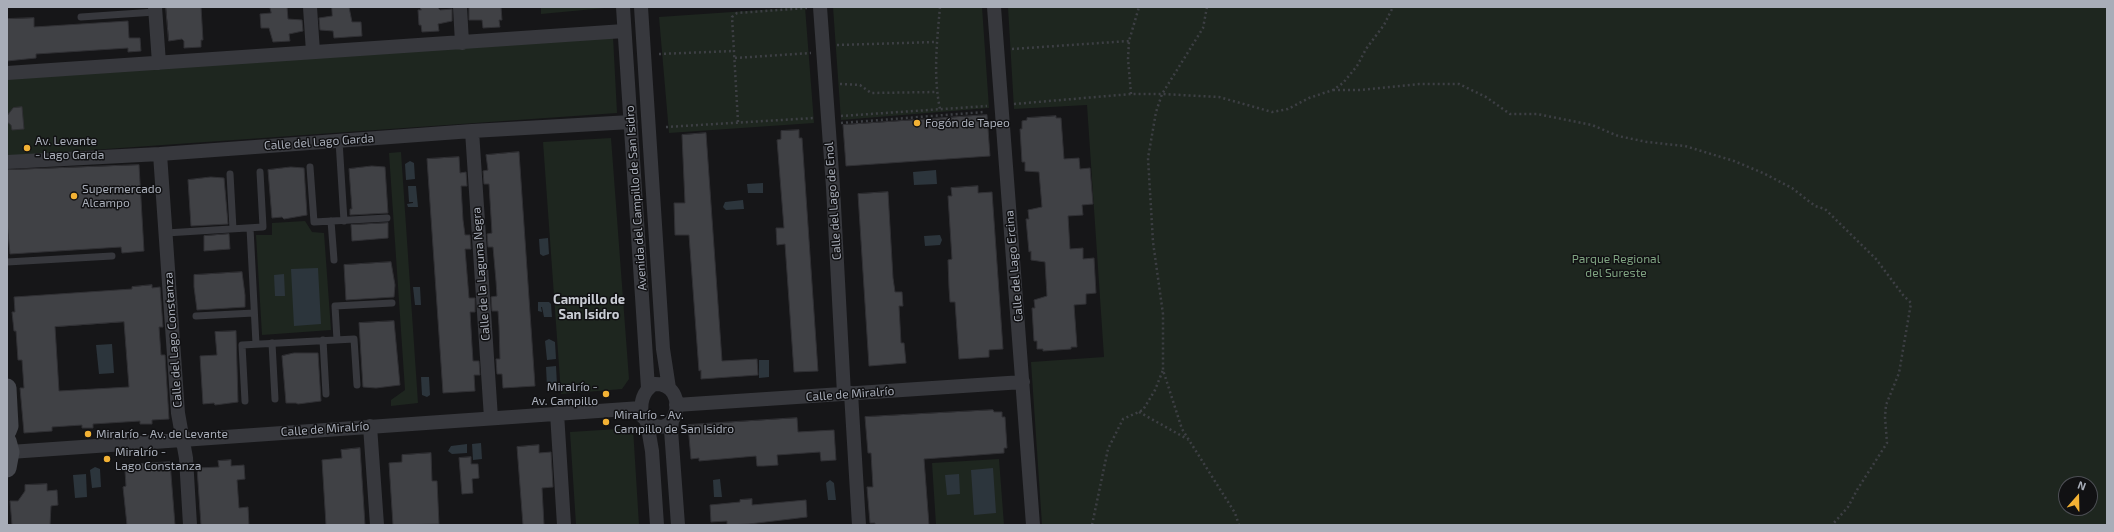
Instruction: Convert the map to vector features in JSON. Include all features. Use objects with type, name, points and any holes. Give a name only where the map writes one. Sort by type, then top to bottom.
[{"type":"street","points":[[310,7],[313,52]]},
{"type":"street","points":[[460,7],[462,43]]},
{"type":"street","name":"Avenida del Campillo de San Isidro","points":[[623,7],[648,388]]},
{"type":"street","name":"Avenida del Campillo de San Isidro","points":[[641,7],[663,349],[669,388]]},
{"type":"street","name":"Calle del Lago de Enol","points":[[820,7],[832,116],[847,394],[859,525]]},
{"type":"street","name":"Calle del Lago Ercina","points":[[994,7],[1034,525]]},
{"type":"street","points":[[155,10],[159,63]]},
{"type":"street","points":[[7,73],[624,31]]},
{"type":"street","name":"Calle del Lago Garda","points":[[7,162],[160,154],[472,131],[631,122]]},
{"type":"street","name":"Calle de la Laguna Negra","points":[[472,131],[491,418]]},
{"type":"street","name":"Calle del Lago Constanza","points":[[160,154],[178,413],[182,439],[190,525]]},
{"type":"street","name":"Calle de Miralrío","points":[[676,405],[1023,382]]},
{"type":"street","points":[[654,384],[661,384],[669,388],[675,397],[676,405],[675,415],[672,421],[667,426],[660,427],[647,422],[642,416],[641,402],[648,388],[654,384]]},
{"type":"street","points":[[7,388],[9,426],[7,432]]},
{"type":"street","name":"Calle de Miralrío","points":[[8,454],[182,439],[641,408]]},
{"type":"street","points":[[557,413],[564,525]]},
{"type":"street","points":[[672,421],[678,525]]},
{"type":"street","points":[[647,422],[652,450],[657,525]]},
{"type":"street","points":[[370,426],[377,525]]},
{"type":"lane","points":[[81,17],[155,10]]},
{"type":"lane","points":[[340,141],[344,221]]},
{"type":"lane","points":[[310,167],[314,222],[387,218]]},
{"type":"lane","points":[[166,233],[263,227],[260,172]]},
{"type":"lane","points":[[230,174],[234,229]]},
{"type":"lane","points":[[332,221],[334,260]]},
{"type":"lane","points":[[250,228],[256,344]]},
{"type":"lane","points":[[7,262],[112,256]]},
{"type":"lane","points":[[337,340],[335,306],[392,303]]},
{"type":"lane","points":[[196,316],[254,313]]},
{"type":"lane","points":[[246,401],[242,345],[354,339],[357,385]]},
{"type":"lane","points":[[323,340],[326,394]]},
{"type":"lane","points":[[272,343],[275,399]]},
{"type":"path","points":[[738,122],[732,17],[737,13],[820,7]]},
{"type":"path","points":[[940,7],[936,42],[936,92],[940,109]]},
{"type":"path","points":[[1132,94],[1128,59],[1129,41],[1139,7]]},
{"type":"path","points":[[1208,7],[1203,28],[1162,94],[1156,112],[1148,158],[1153,242],[1163,314],[1163,370],[1182,429],[1235,513],[1239,525]]},
{"type":"path","points":[[666,126],[1001,105],[1132,94],[1219,97],[1272,112],[1288,109],[1308,98],[1333,90],[1342,84],[1357,66],[1366,49],[1384,25],[1393,7]]},
{"type":"path","points":[[1007,50],[1129,41]]},
{"type":"path","points":[[833,45],[936,42]]},
{"type":"path","points":[[660,54],[734,51]]},
{"type":"path","points":[[735,58],[813,52]]},
{"type":"path","points":[[835,84],[860,85],[871,93],[936,92]]},
{"type":"path","points":[[1333,90],[1361,90],[1419,84],[1459,84],[1486,97],[1510,114],[1537,114],[1592,125],[1618,136],[1647,142],[1685,146],[1734,161],[1763,173],[1792,188],[1815,206],[1825,210],[1876,259],[1902,295],[1911,303],[1899,373],[1886,405],[1885,417],[1887,443],[1848,507],[1832,525]]},
{"type":"path","points":[[832,116],[838,124],[984,112]]},
{"type":"path","points":[[1092,525],[1108,449],[1123,419],[1143,410],[1155,390],[1163,370]]},
{"type":"path","points":[[1138,412],[1189,440]]},
{"type":"green space","points":[[541,7],[605,7],[605,8],[541,14]]},
{"type":"green space","points":[[805,7],[814,123],[669,133],[659,17]]},
{"type":"green space","points":[[833,7],[982,7],[989,108],[841,120]]},
{"type":"green space","name":"Parque Regional del Sureste","points":[[1008,7],[2107,7],[2107,525],[1042,525],[1031,362],[1104,357],[1087,105],[1014,109]]},
{"type":"green space","points":[[613,37],[617,113],[7,156],[7,77]]},
{"type":"green space","points":[[611,138],[629,379],[622,389],[561,394],[543,142]]},
{"type":"green space","points":[[401,152],[418,403],[391,406],[391,400],[405,390],[389,153]]},
{"type":"green space","points":[[305,221],[312,232],[324,233],[331,330],[262,335],[256,235],[272,235],[272,223]]},
{"type":"green space","points":[[633,428],[639,525],[576,525],[570,432]]},
{"type":"green space","points":[[999,459],[1004,525],[936,525],[932,463]]},
{"type":"shaded area","points":[[410,161],[414,163],[415,179],[406,180],[405,164]]},
{"type":"shaded area","points":[[936,170],[937,184],[914,185],[913,172]]},
{"type":"shaded area","points":[[763,183],[763,193],[748,193],[747,184]]},
{"type":"shaded area","points":[[408,186],[416,186],[418,207],[408,207],[407,204],[413,202],[409,202]]},
{"type":"shaded area","points":[[743,200],[744,209],[726,210],[723,207],[725,202]]},
{"type":"shaded area","points":[[940,235],[942,240],[940,245],[925,246],[924,236]]},
{"type":"shaded area","points":[[548,238],[549,254],[543,256],[540,254],[539,239]]},
{"type":"shaded area","points":[[318,268],[321,324],[294,326],[291,269]]},
{"type":"shaded area","points":[[284,274],[285,296],[275,296],[274,275]]},
{"type":"shaded area","points":[[413,287],[420,287],[421,305],[415,305]]},
{"type":"shaded area","points":[[538,302],[549,302],[551,304],[552,317],[544,317],[542,307],[542,312],[538,311]]},
{"type":"shaded area","points":[[549,339],[555,342],[556,359],[547,360],[545,341]]},
{"type":"shaded area","points":[[112,344],[114,373],[99,374],[96,345]]},
{"type":"shaded area","points":[[759,360],[769,360],[769,377],[759,378]]},
{"type":"shaded area","points":[[556,366],[557,385],[550,388],[547,386],[546,367]]},
{"type":"shaded area","points":[[421,377],[429,377],[430,395],[427,397],[422,395]]},
{"type":"shaded area","points":[[481,443],[482,459],[473,460],[472,444]]},
{"type":"shaded area","points":[[467,444],[467,453],[452,454],[448,451],[451,446]]},
{"type":"shaded area","points":[[95,467],[100,469],[101,487],[92,488],[90,470]]},
{"type":"shaded area","points":[[993,468],[996,513],[974,515],[971,470]]},
{"type":"shaded area","points":[[86,474],[87,497],[75,498],[73,475]]},
{"type":"shaded area","points":[[959,474],[960,494],[947,495],[945,475]]},
{"type":"shaded area","points":[[720,479],[722,497],[714,497],[713,480]]},
{"type":"shaded area","points":[[830,480],[834,483],[836,500],[828,500],[826,483]]},
{"type":"building","points":[[166,7],[201,7],[203,40],[201,40],[201,47],[184,48],[184,41],[182,39],[169,41]]},
{"type":"building","points":[[270,7],[287,7],[288,19],[302,20],[303,31],[289,34],[290,41],[273,42],[269,28],[261,28],[260,14],[271,13]]},
{"type":"building","points":[[332,7],[349,7],[352,22],[361,22],[362,36],[334,38],[333,31],[320,30],[319,18],[332,16]]},
{"type":"building","points":[[420,7],[437,7],[440,10],[452,9],[452,21],[438,24],[439,31],[422,32],[421,25],[419,25],[418,10],[421,10]]},
{"type":"building","points":[[501,7],[502,20],[499,20],[500,27],[483,28],[482,20],[469,20],[469,8]]},
{"type":"building","points":[[34,18],[34,27],[128,21],[129,38],[140,38],[141,51],[128,52],[128,48],[36,54],[36,58],[7,61],[7,19]]},
{"type":"building","points":[[22,107],[24,129],[12,130],[11,125],[7,122],[7,116],[13,108]]},
{"type":"building","points":[[987,115],[990,156],[846,166],[843,125]]},
{"type":"building","points":[[1056,116],[1056,118],[1061,118],[1064,159],[1079,158],[1080,169],[1090,168],[1093,204],[1082,205],[1083,215],[1068,216],[1070,249],[1083,248],[1083,259],[1094,258],[1096,293],[1086,294],[1086,304],[1074,305],[1077,347],[1071,347],[1071,349],[1043,351],[1043,349],[1037,349],[1037,341],[1034,341],[1032,308],[1035,308],[1034,300],[1047,296],[1045,262],[1031,260],[1026,219],[1029,219],[1028,210],[1042,207],[1039,172],[1025,171],[1025,162],[1022,162],[1020,129],[1022,129],[1022,121],[1027,120],[1027,118]]},
{"type":"building","points":[[799,130],[799,138],[802,138],[818,371],[794,372],[785,244],[777,245],[776,228],[784,228],[777,140],[781,139],[781,131]]},
{"type":"building","points":[[706,133],[722,361],[757,359],[758,375],[701,379],[701,370],[699,371],[689,235],[675,235],[674,203],[685,203],[682,135]]},
{"type":"building","points":[[519,152],[535,386],[503,388],[502,374],[497,374],[496,359],[500,359],[498,311],[492,311],[491,297],[497,296],[493,247],[488,247],[487,234],[492,233],[489,184],[484,184],[483,171],[488,170],[486,155]]},
{"type":"building","points":[[459,157],[460,173],[466,172],[467,186],[461,186],[465,235],[470,235],[471,249],[465,249],[469,298],[475,298],[475,312],[470,312],[473,361],[479,361],[480,375],[474,375],[475,391],[443,393],[427,159]]},
{"type":"building","name":"Supermercado Alcampo","points":[[139,165],[144,251],[122,253],[121,247],[10,254],[7,222],[7,170]]},
{"type":"building","points":[[372,166],[385,167],[388,213],[350,215],[350,209],[352,209],[349,169]]},
{"type":"building","points":[[291,167],[304,168],[307,215],[284,219],[282,217],[272,218],[268,170]]},
{"type":"building","points":[[211,177],[224,178],[228,224],[191,226],[188,180]]},
{"type":"building","points":[[978,186],[978,193],[992,192],[1003,349],[989,350],[989,357],[959,359],[955,302],[950,302],[949,288],[948,260],[952,259],[948,196],[952,196],[951,188]]},
{"type":"building","points":[[888,192],[893,278],[895,292],[902,292],[903,306],[899,306],[901,343],[904,343],[906,363],[869,366],[858,194]]},
{"type":"building","points":[[388,223],[388,238],[352,241],[351,225]]},
{"type":"building","points":[[229,234],[230,249],[204,251],[204,236]]},
{"type":"building","points":[[391,262],[395,285],[394,297],[346,300],[344,265]]},
{"type":"building","points":[[242,272],[245,307],[197,310],[194,275]]},
{"type":"building","points":[[152,285],[152,288],[160,287],[163,327],[159,327],[161,355],[165,355],[169,419],[152,420],[152,424],[140,424],[140,421],[93,424],[93,428],[82,428],[82,425],[52,427],[52,431],[24,433],[20,388],[24,388],[22,360],[18,360],[16,331],[14,331],[12,312],[15,312],[14,297],[132,289],[132,287]],"holes":[[[124,322],[129,387],[59,391],[55,327]]]},
{"type":"building","points":[[394,321],[400,385],[376,388],[363,387],[359,323]]},
{"type":"building","points":[[236,331],[238,402],[215,405],[214,403],[203,404],[200,356],[217,355],[215,332]]},
{"type":"building","points":[[294,353],[318,353],[321,401],[298,404],[286,403],[282,356]]},
{"type":"building","points":[[993,410],[994,412],[1002,412],[1002,417],[1005,417],[1007,448],[1004,448],[1004,453],[924,459],[929,525],[875,525],[875,523],[870,523],[867,487],[873,487],[871,453],[868,453],[865,417]]},
{"type":"building","points":[[797,418],[798,432],[834,430],[836,460],[821,461],[820,452],[777,455],[778,465],[764,466],[757,466],[756,456],[699,461],[699,458],[691,459],[688,425]]},
{"type":"building","points":[[539,445],[539,453],[551,452],[553,487],[542,488],[544,525],[523,525],[517,447]]},
{"type":"building","points":[[360,448],[365,525],[326,525],[322,460],[342,458],[341,450]]},
{"type":"building","points":[[431,453],[432,481],[437,481],[439,524],[393,525],[389,463],[402,462],[402,455]]},
{"type":"building","points":[[471,457],[471,464],[478,464],[479,478],[472,479],[473,493],[462,494],[459,458]]},
{"type":"building","points":[[231,460],[231,466],[244,465],[245,479],[237,480],[239,508],[248,507],[249,525],[201,525],[197,468],[219,467],[218,461]]},
{"type":"building","points":[[170,462],[175,525],[127,525],[123,487],[126,486],[125,471],[142,470],[141,464]]},
{"type":"building","points":[[47,484],[47,491],[57,490],[58,505],[51,506],[50,525],[12,525],[10,501],[18,501],[25,491],[25,485]]},
{"type":"building","points":[[752,499],[752,505],[806,500],[807,517],[749,524],[727,525],[727,521],[711,522],[710,505],[740,502],[740,500]]},
{"type":"place","name":"Fogón de Tapeo","points":[[917,123]]},
{"type":"place","name":"Av. Levante - Lago Garda","points":[[27,148]]},
{"type":"place","name":"Supermercado Alcampo","points":[[74,196]]},
{"type":"place","name":"Miralrío - Av. Campillo","points":[[606,394]]},
{"type":"place","name":"Miralrío - Av. Campillo de San Isidro","points":[[606,422]]},
{"type":"place","name":"Miralrío - Av. de Levante","points":[[88,434]]},
{"type":"place","name":"Miralrío - Lago Constanza","points":[[107,459]]},
{"type":"district","name":"Campillo de San Isidro","points":[[589,308]]}]
